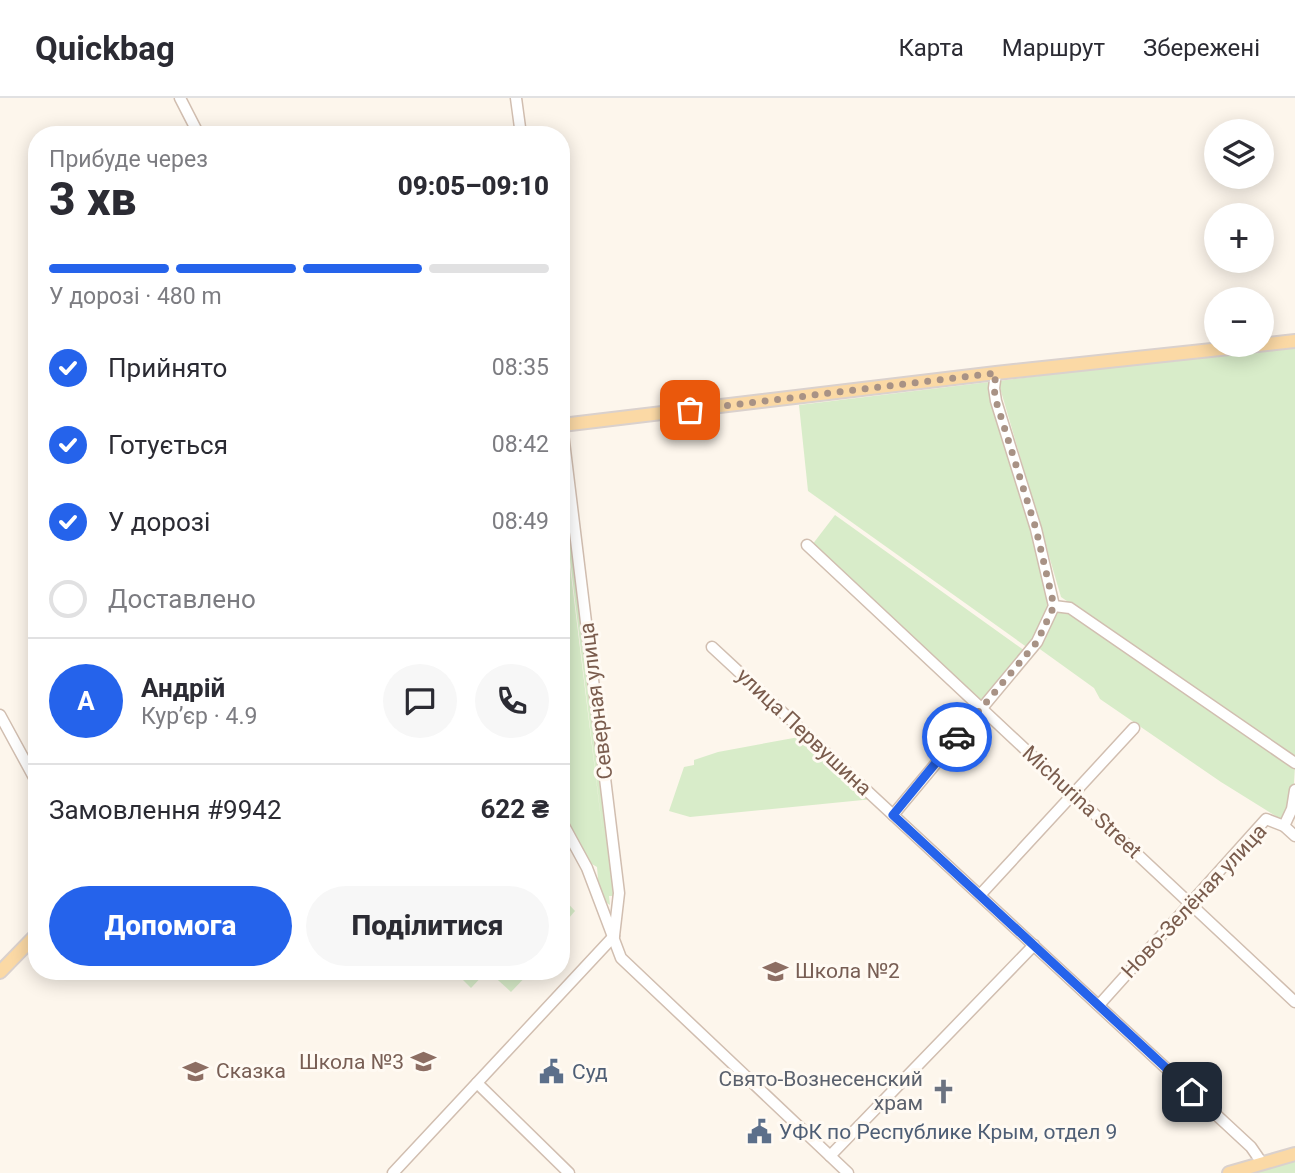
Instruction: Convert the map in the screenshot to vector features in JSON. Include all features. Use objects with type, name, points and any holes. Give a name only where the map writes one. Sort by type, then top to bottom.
[{"type":"main road","points":[[570,424],[996,373],[1295,341]]},
{"type":"main road","points":[[0,972],[28,943]]},
{"type":"main road","points":[[1228,1173],[1295,1154]]},
{"type":"street","points":[[180,98],[195,126]]},
{"type":"street","points":[[516,98],[520,126]]},
{"type":"street","points":[[893,815],[1037,642],[1054,606],[1036,529],[996,401],[996,373]]},
{"type":"street","name":"Северная улица","points":[[570,491],[619,893],[614,936]]},
{"type":"street","name":"Michurina Street","points":[[807,545],[1295,1002]]},
{"type":"street","points":[[1054,606],[1070,608],[1295,763]]},
{"type":"street","name":"улица Первушина","points":[[712,647],[1251,1147],[1262,1163]]},
{"type":"street","points":[[0,715],[28,766]]},
{"type":"street","points":[[980,895],[1134,728]]},
{"type":"street","points":[[1284,825],[1292,809],[1295,790]]},
{"type":"street","name":"Ново-Зелёная улица","points":[[1098,1005],[1266,819],[1284,825],[1295,836]]},
{"type":"street","points":[[570,836],[587,867],[621,958],[848,1173]]},
{"type":"street","points":[[393,1173],[614,936]]},
{"type":"street","points":[[830,1156],[1034,945]]},
{"type":"street","points":[[477,1083],[569,1173]]},
{"type":"green space","points":[[1295,345],[1295,758],[1061,597],[998,381],[1204,356],[1274,357],[1274,348]]},
{"type":"green space","points":[[989,382],[1034,531],[1051,606],[1028,648],[808,491],[799,405]]},
{"type":"green space","points":[[835,515],[1025,651],[982,702],[812,545]]},
{"type":"green space","points":[[570,522],[615,896],[609,896],[610,905],[604,901],[599,891],[597,867],[585,860],[570,833],[570,566],[604,844],[570,559]]},
{"type":"green space","points":[[1057,610],[1067,610],[1295,766],[1293,797],[1288,816],[1282,820],[1221,782],[1100,699],[1094,688],[1037,647]]},
{"type":"green space","points":[[799,737],[810,743],[873,799],[690,817],[669,811],[684,767],[694,765],[694,760],[718,752]]},
{"type":"green space","points":[[463,980],[479,980],[471,988]]},
{"type":"green space","points":[[498,980],[522,980],[511,992]]},
{"type":"green space","points":[[1295,1158],[1295,1173],[1245,1173]]},
{"type":"way so far","points":[[690,410],[996,373],[996,401],[1036,529],[1054,606],[1037,642],[957,737]]},
{"type":"place","name":"Школа №2","points":[[775,971]]},
{"type":"place","name":"Школа №3","points":[[424,1062]]},
{"type":"place","name":"Сказка","points":[[196,1071]]},
{"type":"place","name":"Суд","points":[[552,1072]]},
{"type":"place","name":"Свято-Вознесенский храм","points":[[943,1091]]},
{"type":"place","name":"УФК по Республике Крым, отдел 9","points":[[759,1132]]},
{"type":"route","points":[[957,737],[893,815],[1192,1092]]}]
